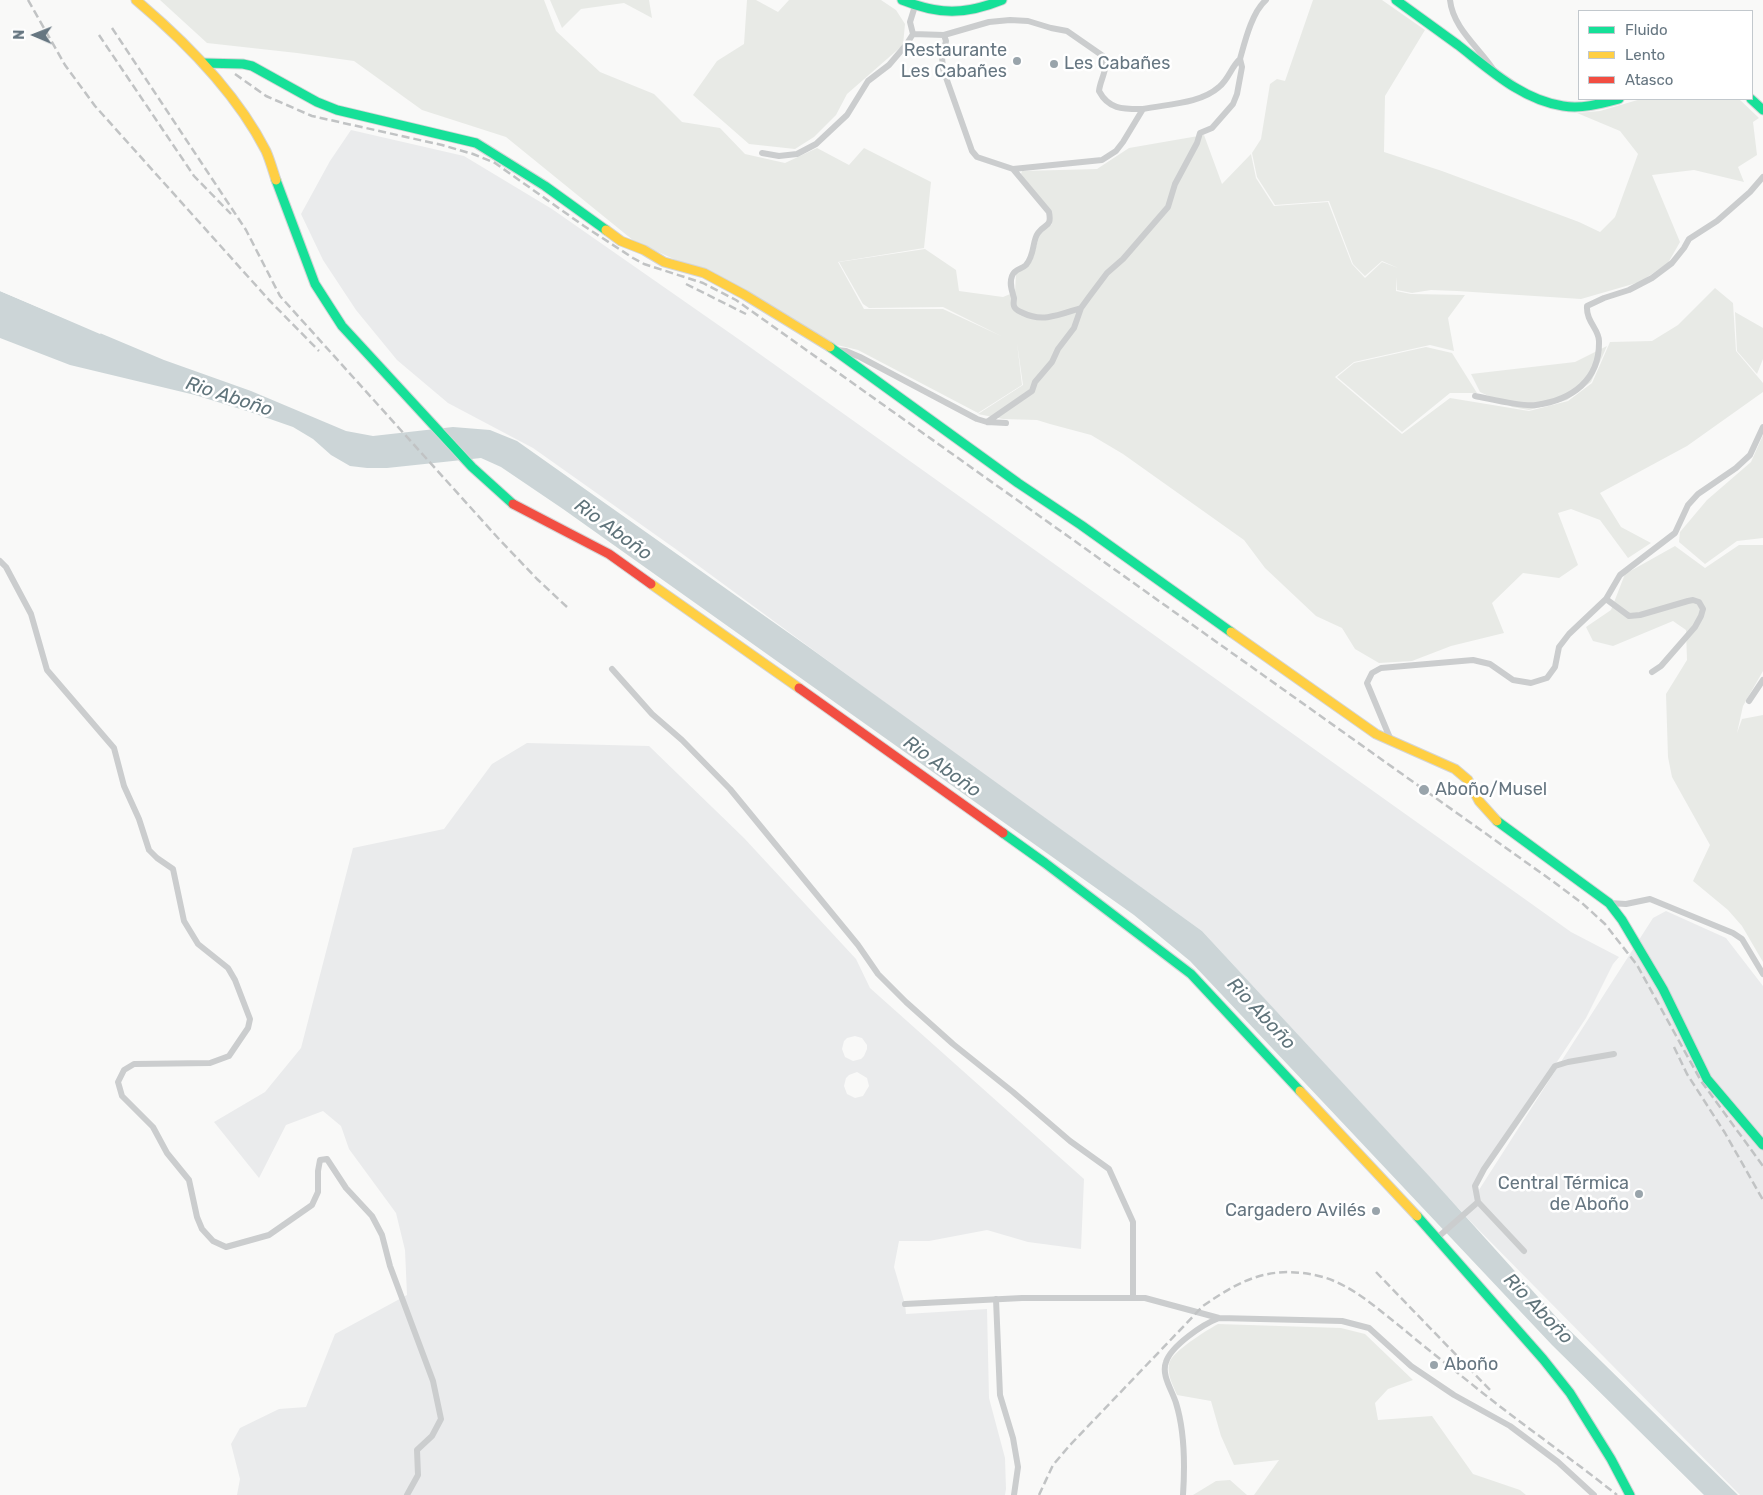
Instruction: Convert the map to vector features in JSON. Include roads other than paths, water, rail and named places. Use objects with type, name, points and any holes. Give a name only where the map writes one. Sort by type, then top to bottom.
[{"type":"street","points":[[136,0],[203,63],[242,112],[266,152],[316,284],[342,326],[472,466],[510,502],[609,554],[1045,863],[1191,974],[1439,1236],[1543,1359],[1570,1393],[1630,1495]]},
{"type":"street","points":[[902,0],[915,6],[948,13],[966,12],[1002,0]]},
{"type":"street","points":[[987,422],[1032,391],[1035,382],[1052,362],[1058,349],[1074,328],[1081,308],[1107,273],[1123,259],[1168,207],[1175,184],[1197,143],[1200,133],[1212,128],[1233,104],[1237,94],[1242,67],[1240,59],[1248,33],[1260,5],[1266,0]]},
{"type":"street","points":[[1396,0],[1498,77],[1533,98],[1554,104],[1578,107],[1614,100]]},
{"type":"street","points":[[1450,0],[1453,14],[1466,35],[1488,61],[1498,77]]},
{"type":"street","points":[[762,153],[779,156],[797,154],[816,144],[847,115],[868,81],[889,65],[906,45],[912,34],[910,22],[915,6]]},
{"type":"street","points":[[912,34],[944,35],[989,22],[1010,20],[1028,21],[1067,31],[1103,56],[1106,66],[1099,91],[1102,97],[1113,106],[1122,109],[1143,108],[1192,100],[1209,94],[1219,88],[1228,78],[1234,64],[1240,59]]},
{"type":"street","points":[[944,35],[946,42],[942,57],[943,69],[972,151],[977,157],[1014,169],[1102,160],[1116,151],[1143,108]]},
{"type":"street","points":[[203,63],[252,66],[317,102],[337,110],[476,143],[545,186],[621,241],[644,250],[664,262],[704,273],[745,295],[833,349],[1010,478],[1105,542],[1354,720],[1376,734],[1390,738],[1456,770],[1468,780],[1479,801],[1492,817],[1609,903],[1622,920],[1663,989],[1708,1079],[1763,1145]]},
{"type":"street","points":[[1752,100],[1763,110]]},
{"type":"street","points":[[1014,169],[1049,212],[1050,220],[1048,226],[1038,232],[1034,248],[1025,266],[1016,270],[1012,276],[1010,281],[1014,305],[1017,310],[1031,317],[1043,318],[1058,316],[1081,308]]},
{"type":"street","points":[[1475,396],[1535,405],[1576,392],[1588,380],[1598,355],[1599,338],[1587,314],[1587,306],[1629,290],[1652,278],[1672,263],[1689,239],[1716,221],[1750,192],[1763,177]]},
{"type":"street","points":[[833,349],[846,351],[860,357],[962,411],[987,422],[1006,423]]},
{"type":"street","points":[[1390,738],[1368,683],[1372,673],[1381,668],[1474,660],[1490,664],[1513,680],[1531,683],[1547,678],[1555,666],[1559,647],[1569,634],[1606,599],[1620,575],[1675,533],[1688,505],[1698,494],[1736,468],[1750,454],[1763,427]]},
{"type":"street","points":[[0,561],[6,567],[31,614],[47,670],[114,748],[124,786],[149,850],[173,869],[184,920],[198,944],[228,968],[235,980],[250,1019],[248,1028],[229,1056],[210,1062],[134,1064],[124,1070],[118,1082],[122,1096],[153,1127],[167,1152],[189,1180],[197,1217],[202,1229],[213,1241],[226,1247],[269,1235],[312,1205],[318,1192],[320,1160],[328,1159],[346,1188],[372,1216],[382,1235],[390,1266],[427,1362],[441,1419],[432,1436],[417,1450],[418,1475],[407,1495]]},
{"type":"street","points":[[1606,599],[1629,616],[1640,615],[1688,601],[1699,602],[1703,609],[1695,627],[1661,666],[1652,672]]},
{"type":"street","points":[[612,669],[652,714],[682,740],[730,789],[858,945],[878,974],[953,1044],[1070,1140],[1109,1169],[1133,1222],[1133,1298]]},
{"type":"street","points":[[1750,701],[1763,680]]},
{"type":"street","points":[[1609,903],[1626,904],[1650,900],[1733,933],[1742,939],[1763,974]]},
{"type":"street","points":[[1524,1251],[1478,1202],[1475,1186],[1484,1169],[1555,1066],[1614,1054]]},
{"type":"street","points":[[1439,1236],[1478,1202]]},
{"type":"street","points":[[905,1304],[1022,1298],[1145,1298],[1219,1318],[1342,1321],[1369,1328],[1411,1366],[1454,1396],[1510,1426],[1558,1462],[1594,1495]]},
{"type":"street","points":[[996,1299],[1000,1395],[1013,1438],[1018,1467],[1014,1495]]},
{"type":"street","points":[[1182,1495],[1184,1447],[1176,1404],[1166,1376],[1165,1363],[1172,1350],[1219,1318]]},
{"type":"water","name":"Rio Aboño","points":[[0,291],[164,360],[251,391],[346,431],[373,436],[453,427],[490,430],[517,441],[810,648],[1202,931],[1430,1177],[1558,1319],[1738,1495],[1704,1495],[1552,1345],[1190,961],[1134,915],[563,509],[501,467],[481,458],[387,468],[350,466],[331,455],[313,439],[293,427],[195,395],[70,365],[0,338]]},
{"type":"railway","points":[[28,0],[65,65],[95,106],[269,300],[319,351]]},
{"type":"railway","points":[[112,28],[246,230],[280,296],[498,538],[567,607]]},
{"type":"railway","points":[[99,35],[194,176],[231,214]]},
{"type":"railway","points":[[235,74],[266,96],[312,116],[442,145],[495,163],[633,258],[644,264],[703,283],[736,300],[1551,880],[1582,903],[1605,924],[1637,965],[1701,1081],[1763,1166]]},
{"type":"railway","points":[[686,284],[746,314]]},
{"type":"railway","points":[[1674,1047],[1687,1074],[1725,1133],[1763,1200]]},
{"type":"railway","points":[[1039,1495],[1053,1465],[1070,1445],[1203,1306],[1245,1281],[1259,1276],[1289,1272],[1323,1277],[1355,1292],[1617,1495]]},
{"type":"railway","points":[[1376,1272],[1491,1391]]},
{"type":"place","name":"Restaurante Les Cabañes","points":[[1017,61]]},
{"type":"place","name":"Les Cabañes","points":[[1054,64]]},
{"type":"place","name":"Aboño/Musel","points":[[1424,790]]},
{"type":"place","name":"Central Térmica de Aboño","points":[[1639,1194]]},
{"type":"place","name":"Cargadero Avilés","points":[[1376,1211]]},
{"type":"place","name":"Aboño","points":[[1434,1365]]}]
